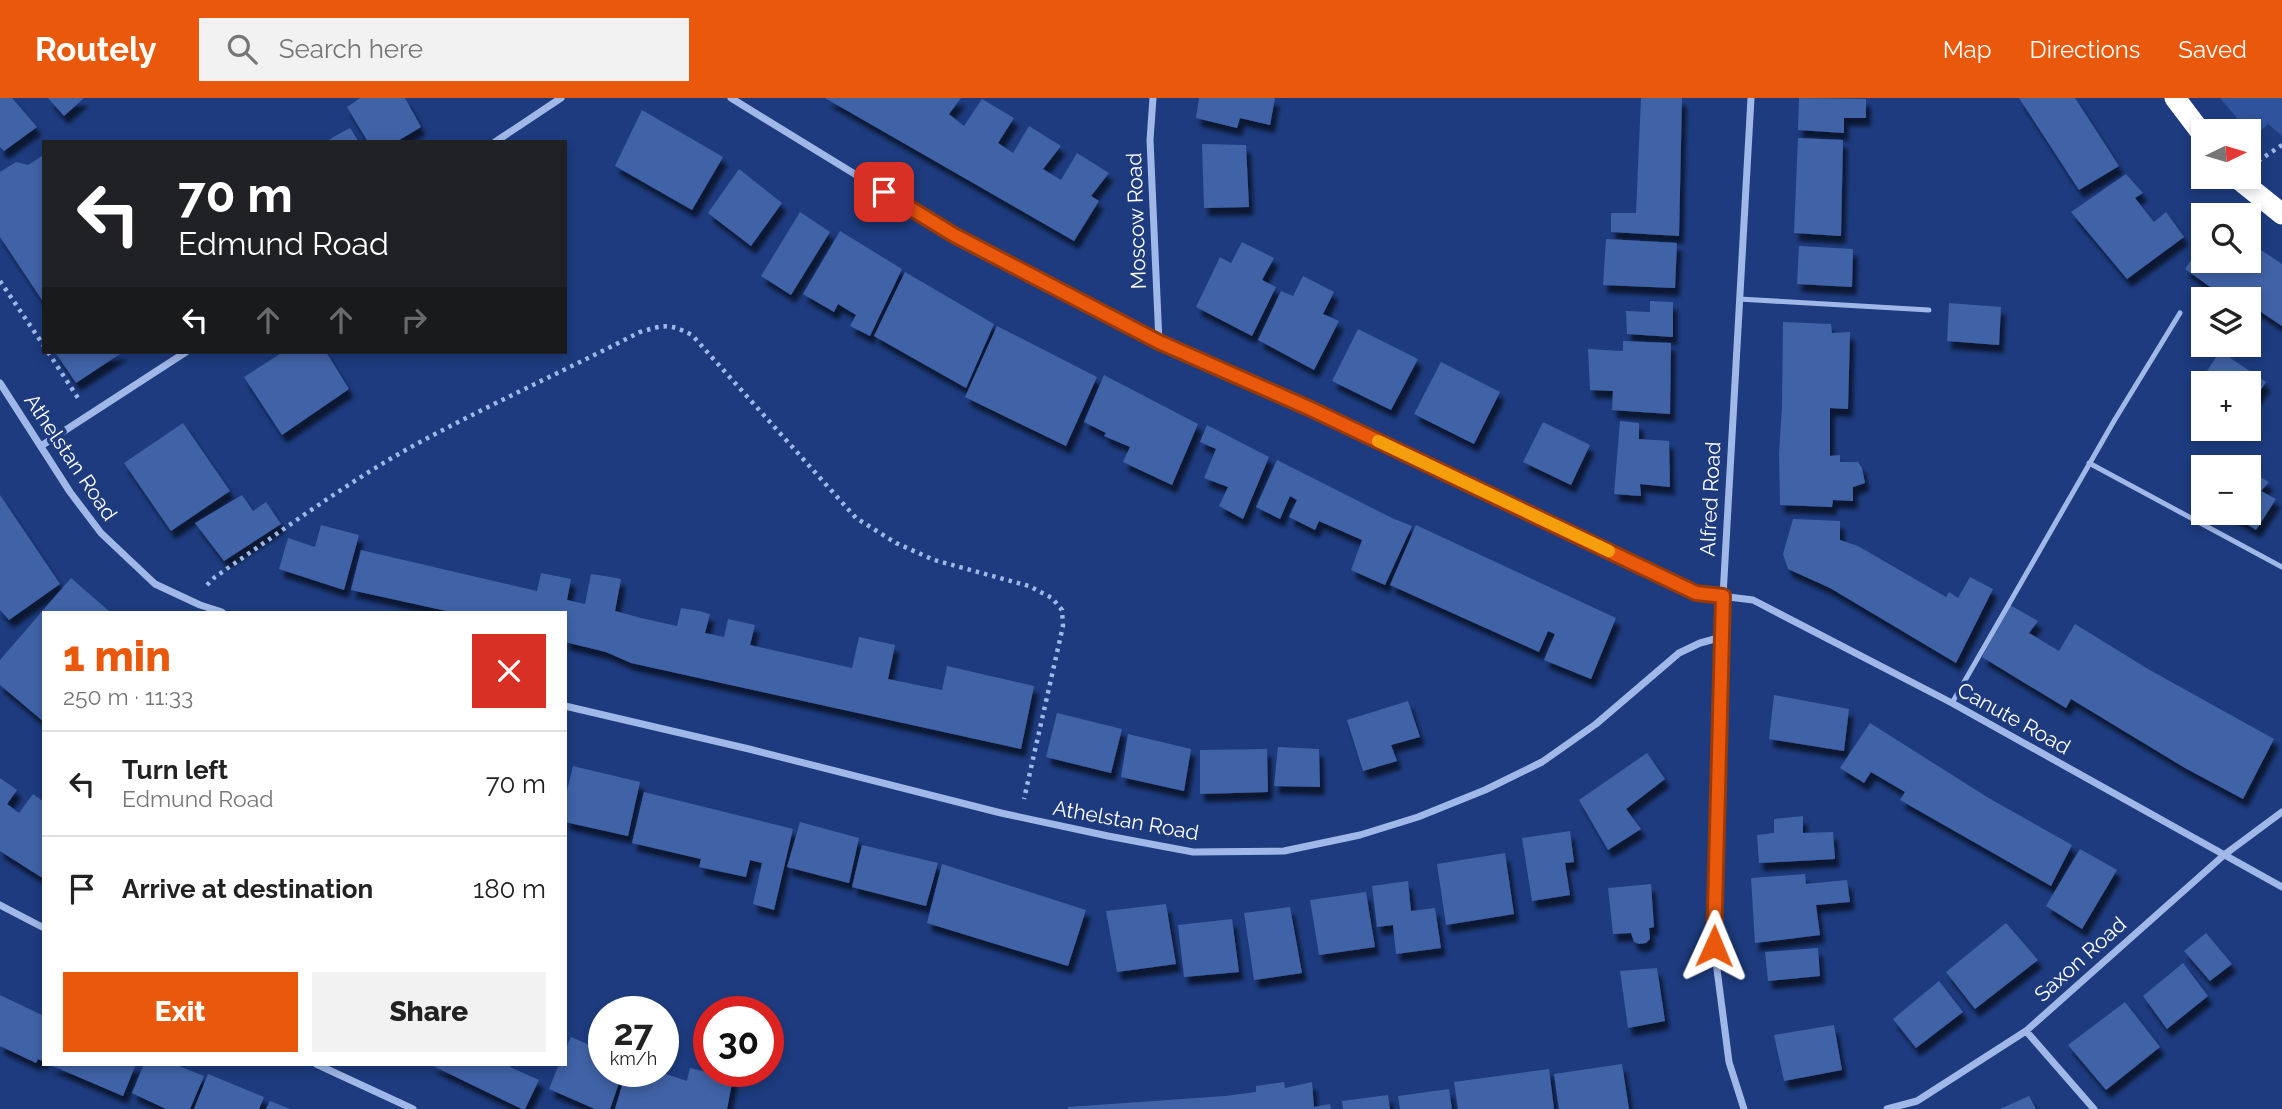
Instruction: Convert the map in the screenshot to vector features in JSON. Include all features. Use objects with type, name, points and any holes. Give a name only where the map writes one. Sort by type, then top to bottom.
[{"type":"highway","points":[[2175,98],[2191,119]]},
{"type":"highway","points":[[2251,189],[2282,214]]},
{"type":"street","points":[[498,140],[561,98]]},
{"type":"street","name":"Canute Road","points":[[731,98],[954,235],[1159,342],[1311,409],[1696,593],[1753,600],[1952,703],[2282,887]]},
{"type":"street","name":"Moscow Road","points":[[1153,98],[1150,140],[1159,342]]},
{"type":"street","name":"Alfred Road","points":[[1744,1109],[1730,1062],[1714,946],[1723,596],[1751,98]]},
{"type":"street","points":[[41,446],[183,354]]},
{"type":"street","name":"Athelstan Road","points":[[0,383],[70,492],[101,533],[155,584],[200,606],[218,611]]},
{"type":"street","name":"Athelstan Road","points":[[567,706],[1020,817],[1193,852],[1284,851],[1360,835],[1418,817],[1485,790],[1542,762],[1596,724],[1679,653],[1722,637]]},
{"type":"street","name":"Saxon Road","points":[[1887,1109],[1917,1101],[2026,1031],[2224,855],[2282,811]]},
{"type":"street","points":[[0,905],[42,927]]},
{"type":"street","points":[[2026,1031],[2094,1109]]},
{"type":"street","points":[[320,1066],[413,1109]]},
{"type":"lane","points":[[1740,299],[1929,310]]},
{"type":"lane","points":[[1952,703],[2180,313]]},
{"type":"lane","points":[[2090,463],[2282,567]]},
{"type":"path","points":[[2261,159],[2282,145]]},
{"type":"path","points":[[0,281],[42,343]]},
{"type":"path","points":[[215,577],[409,449],[516,392],[640,332],[662,325],[672,325],[692,335],[856,518],[896,544],[934,560],[1029,586],[1052,598],[1062,610],[1063,626],[1020,817]]},
{"type":"path","points":[[49,354],[71,387]]},
{"type":"shaded area","points":[[2220,98],[2282,98],[2282,136],[2268,124],[2261,131],[2261,119],[2238,119]]},
{"type":"building","points":[[0,98],[12,98],[37,127],[4,151],[0,147]]},
{"type":"building","points":[[48,98],[84,98],[64,116]]},
{"type":"building","points":[[360,98],[405,98],[421,127],[399,140],[367,140],[347,107]]},
{"type":"building","points":[[825,98],[961,98],[949,114],[964,126],[982,99],[1014,118],[998,143],[1013,153],[1029,126],[1061,146],[1043,169],[1061,180],[1077,153],[1109,173],[1091,196],[1099,201],[1074,241]]},
{"type":"building","points":[[1199,98],[1275,98],[1270,125],[1240,118],[1237,128],[1196,118]]},
{"type":"building","points":[[1641,98],[1682,98],[1679,236],[1611,232],[1611,213],[1636,213]]},
{"type":"building","points":[[1799,98],[1866,99],[1866,118],[1844,118],[1844,133],[1798,130]]},
{"type":"building","points":[[2019,98],[2075,98],[2119,166],[2079,190]]},
{"type":"building","points":[[642,110],[723,157],[692,210],[615,166]]},
{"type":"building","points":[[350,128],[358,140],[329,140]]},
{"type":"building","points":[[1798,138],[1843,140],[1841,236],[1794,233]]},
{"type":"building","points":[[1202,144],[1246,145],[1249,207],[1204,208]]},
{"type":"building","points":[[42,156],[42,300],[0,237],[0,172],[16,162],[28,165]]},
{"type":"building","points":[[739,169],[782,203],[751,246],[708,213]]},
{"type":"building","points":[[2126,174],[2143,193],[2135,198],[2154,222],[2166,212],[2184,237],[2127,279],[2071,212]]},
{"type":"building","points":[[800,212],[830,232],[791,295],[761,276]]},
{"type":"building","points":[[840,231],[902,269],[870,336],[850,326],[856,315],[838,304],[834,312],[803,294]]},
{"type":"building","points":[[1606,239],[1677,243],[1675,288],[1603,285]]},
{"type":"building","points":[[1242,242],[1274,258],[1262,280],[1276,287],[1252,336],[1196,307],[1220,257],[1231,263]]},
{"type":"building","points":[[1799,246],[1853,249],[1852,287],[1797,284]]},
{"type":"building","points":[[2261,250],[2282,264],[2282,326],[2261,312],[2261,287],[2210,287],[2185,269],[2191,260],[2191,273],[2261,273]]},
{"type":"building","points":[[905,272],[994,324],[966,388],[874,336]]},
{"type":"building","points":[[1303,276],[1334,292],[1323,314],[1339,321],[1314,370],[1258,340],[1281,291],[1293,296]]},
{"type":"building","points":[[1650,301],[1673,302],[1673,337],[1627,334],[1626,311],[1650,312]]},
{"type":"building","points":[[1949,303],[2001,307],[1999,345],[1947,341]]},
{"type":"building","points":[[1783,322],[1831,324],[1832,333],[1850,332],[1848,409],[1830,408],[1830,456],[1840,455],[1840,462],[1858,462],[1862,468],[1865,483],[1853,487],[1853,501],[1833,500],[1832,507],[1780,505]]},
{"type":"building","points":[[997,326],[1097,377],[1066,446],[965,397]]},
{"type":"building","points":[[1358,329],[1418,359],[1391,410],[1332,381]]},
{"type":"building","points":[[1623,341],[1671,343],[1670,414],[1612,410],[1613,391],[1590,390],[1588,349],[1623,351]]},
{"type":"building","points":[[56,354],[120,354],[76,383]]},
{"type":"building","points":[[280,354],[327,354],[349,389],[282,435],[244,377]]},
{"type":"building","points":[[2216,357],[2229,357],[2250,371],[2207,371]]},
{"type":"building","points":[[1441,362],[1500,392],[1474,444],[1414,414]]},
{"type":"building","points":[[1104,375],[1198,424],[1172,485],[1123,462],[1130,447],[1104,436],[1106,433],[1084,422]]},
{"type":"building","points":[[1620,421],[1639,423],[1639,439],[1669,441],[1670,487],[1640,484],[1641,496],[1614,494]]},
{"type":"building","points":[[1543,422],[1590,445],[1571,485],[1523,462]]},
{"type":"building","points":[[183,423],[230,491],[171,531],[124,463]]},
{"type":"building","points":[[1207,425],[1269,457],[1243,519],[1219,506],[1228,487],[1204,478],[1216,449],[1200,442]]},
{"type":"building","points":[[1277,460],[1412,526],[1385,585],[1351,570],[1362,540],[1319,521],[1315,530],[1289,517],[1297,500],[1290,496],[1280,519],[1256,507]]},
{"type":"building","points":[[2261,478],[2269,482],[2261,491]]},
{"type":"building","points":[[2261,491],[2276,499],[2261,522]]},
{"type":"building","points":[[0,495],[60,584],[9,620],[0,610]]},
{"type":"building","points":[[242,495],[253,511],[266,502],[281,524],[224,561],[195,523]]},
{"type":"building","points":[[1793,519],[1840,521],[1840,540],[1858,546],[1946,597],[1949,592],[1958,598],[1970,577],[1993,589],[1956,663],[1830,588],[1788,569],[1783,554]]},
{"type":"building","points":[[321,525],[359,535],[344,590],[279,569],[288,538],[315,547]]},
{"type":"building","points":[[1416,525],[1616,618],[1591,679],[1544,660],[1555,634],[1548,631],[1539,652],[1390,585]]},
{"type":"building","points":[[361,550],[537,591],[541,573],[571,579],[567,600],[585,604],[591,574],[621,579],[615,611],[641,618],[677,626],[681,608],[699,611],[710,614],[705,633],[724,637],[728,619],[755,625],[750,645],[852,668],[859,637],[895,645],[888,679],[942,690],[947,666],[1034,686],[1021,749],[631,663],[606,652],[567,642],[567,611],[446,611],[351,590]]},
{"type":"building","points":[[71,578],[109,611],[42,611]]},
{"type":"building","points":[[2010,605],[2038,621],[2029,633],[2059,651],[2075,624],[2148,669],[2274,739],[2243,799],[2185,768],[2071,699],[2066,708],[1982,657]]},
{"type":"building","points":[[42,611],[42,720],[0,685],[0,660]]},
{"type":"building","points":[[1774,695],[1849,709],[1844,751],[1769,739]]},
{"type":"building","points":[[1408,701],[1420,737],[1391,745],[1397,761],[1363,771],[1347,720]]},
{"type":"building","points":[[1057,713],[1122,729],[1111,773],[1046,757]]},
{"type":"building","points":[[1870,723],[1987,797],[2072,845],[2051,886],[1900,800],[1905,792],[1871,772],[1864,783],[1840,768]]},
{"type":"building","points":[[1128,734],[1191,749],[1184,791],[1121,777]]},
{"type":"building","points":[[1278,747],[1319,749],[1320,787],[1274,786]]},
{"type":"building","points":[[1267,749],[1268,792],[1200,794],[1200,750]]},
{"type":"building","points":[[1647,753],[1665,779],[1626,809],[1641,829],[1608,850],[1579,800]]},
{"type":"building","points":[[573,766],[640,782],[628,836],[567,822],[567,791]]},
{"type":"building","points":[[0,778],[17,790],[7,804],[19,813],[33,794],[42,801],[42,878],[0,851]]},
{"type":"building","points":[[644,792],[793,829],[774,910],[753,904],[762,863],[750,860],[746,877],[699,867],[701,859],[632,843]]},
{"type":"building","points":[[1803,816],[1803,833],[1833,832],[1835,859],[1759,863],[1757,835],[1774,833],[1774,819]]},
{"type":"building","points":[[800,822],[859,838],[849,883],[787,867]]},
{"type":"building","points":[[1570,831],[1574,862],[1565,863],[1570,895],[1532,901],[1522,838]]},
{"type":"building","points":[[862,845],[938,863],[926,906],[852,887]]},
{"type":"building","points":[[2080,849],[2117,870],[2082,929],[2046,906]]},
{"type":"building","points":[[1505,853],[1514,914],[1446,925],[1437,864]]},
{"type":"building","points":[[942,864],[1086,910],[1068,966],[927,923]]},
{"type":"building","points":[[1805,874],[1806,884],[1847,880],[1850,902],[1816,905],[1820,935],[1755,943],[1751,878]]},
{"type":"building","points":[[1408,881],[1411,911],[1435,908],[1441,948],[1396,954],[1393,925],[1377,927],[1372,886]]},
{"type":"building","points":[[1651,884],[1654,927],[1649,928],[1650,939],[1639,944],[1634,942],[1631,933],[1613,934],[1608,888]]},
{"type":"building","points":[[1366,892],[1375,947],[1319,955],[1310,900]]},
{"type":"building","points":[[1166,904],[1176,964],[1117,972],[1106,911]]},
{"type":"building","points":[[1290,907],[1302,973],[1254,980],[1244,913]]},
{"type":"building","points":[[1232,919],[1239,972],[1184,977],[1178,925]]},
{"type":"building","points":[[2006,923],[2038,960],[1975,1009],[1946,972]]},
{"type":"building","points":[[2206,933],[2232,964],[2210,981],[2184,951]]},
{"type":"building","points":[[1818,948],[1820,976],[1768,981],[1765,952]]},
{"type":"building","points":[[2183,963],[2208,996],[2167,1029],[2143,996]]},
{"type":"building","points":[[1657,968],[1665,1021],[1628,1028],[1620,971]]},
{"type":"building","points":[[1939,981],[1963,1012],[1916,1048],[1893,1019]]},
{"type":"building","points":[[0,995],[42,1015],[42,1061],[38,1059],[36,1063],[0,1046]]},
{"type":"building","points":[[2125,1002],[2160,1047],[2106,1090],[2068,1045]]},
{"type":"building","points":[[1834,1025],[1842,1070],[1784,1081],[1774,1035]]},
{"type":"building","points":[[571,1037],[588,1044],[588,1087],[618,1087],[610,1109],[595,1109],[549,1089],[558,1066],[567,1066],[567,1046]]},
{"type":"building","points":[[1622,1064],[1629,1109],[1559,1109],[1554,1074]]},
{"type":"building","points":[[53,1066],[135,1066],[123,1096]]},
{"type":"building","points":[[143,1066],[179,1066],[204,1076],[190,1109],[166,1109],[132,1093]]},
{"type":"building","points":[[433,1066],[511,1066],[539,1080],[525,1109]]},
{"type":"building","points":[[690,1068],[693,1069],[693,1087],[731,1087],[727,1109],[615,1109],[622,1087],[679,1087],[679,1078],[687,1081]]},
{"type":"building","points":[[1549,1069],[1554,1109],[1458,1109],[1454,1082]]},
{"type":"building","points":[[208,1074],[264,1097],[259,1109],[194,1109]]},
{"type":"building","points":[[1284,1082],[1285,1088],[1312,1082],[1314,1107],[1330,1104],[1331,1109],[1068,1109],[1225,1096],[1256,1092],[1256,1086]]},
{"type":"building","points":[[1449,1089],[1452,1109],[1400,1109],[1398,1096]]},
{"type":"building","points":[[1388,1095],[1390,1109],[1343,1109],[1342,1101]]},
{"type":"building","points":[[2029,1096],[2036,1109],[2000,1109]]},
{"type":"building","points":[[270,1101],[290,1109],[266,1109]]},
{"type":"slow traffic","points":[[1378,441],[1609,551]]},
{"type":"route","points":[[884,192],[954,235],[1159,342],[1311,409],[1696,593],[1723,596],[1714,946]]}]
